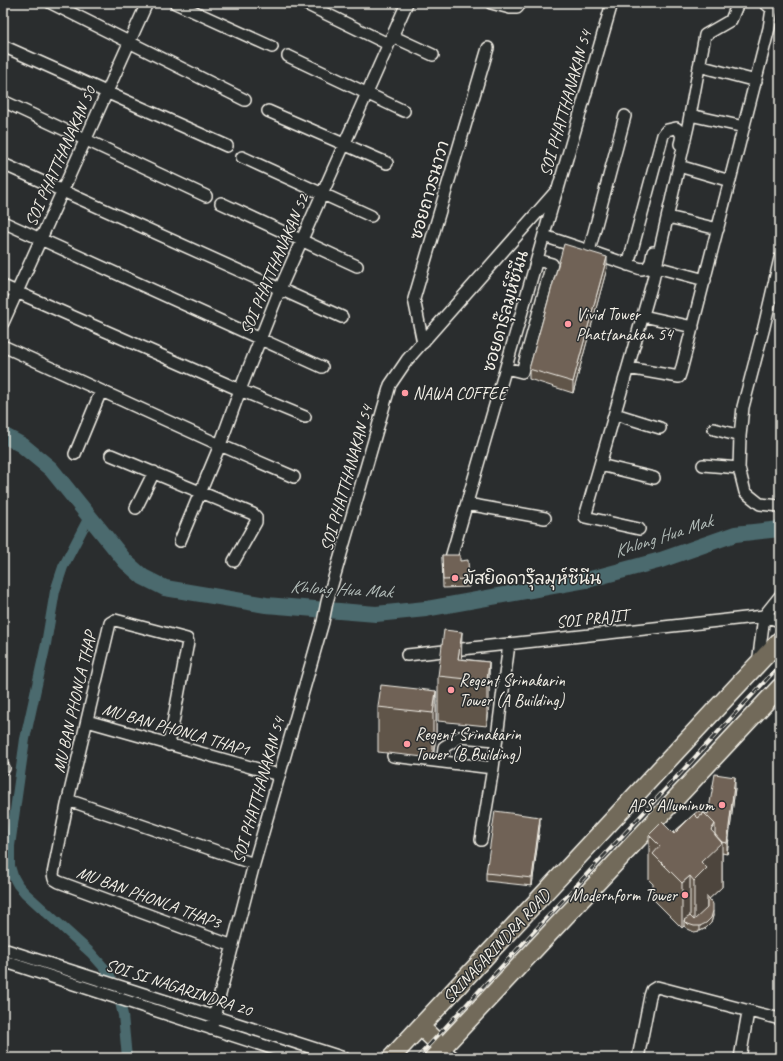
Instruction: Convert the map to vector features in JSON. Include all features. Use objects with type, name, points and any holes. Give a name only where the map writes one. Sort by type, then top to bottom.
[{"type":"main road","name":"SRINAGARINDRA ROAD","points":[[392,1058],[780,640]]},
{"type":"main road","name":"SRINAGARINDRA ROAD","points":[[443,1054],[780,687]]},
{"type":"main road","points":[[421,1027],[443,1054]]},
{"type":"street","points":[[51,3],[245,100]]},
{"type":"street","name":"SOI PHATTHANAKAN 50","points":[[3,323],[146,3]]},
{"type":"street","points":[[175,3],[272,47]]},
{"type":"street","points":[[304,3],[390,40],[433,55]]},
{"type":"street","name":"SOI PHATTHANAKAN 52","points":[[180,541],[220,445],[280,289],[407,3]]},
{"type":"street","points":[[491,3],[510,8],[519,6]]},
{"type":"street","name":"SOI PHATTHANAKAN 54","points":[[211,1029],[254,864],[323,622],[327,602],[390,385],[408,360],[558,189],[612,3]]},
{"type":"street","points":[[639,529],[585,517],[656,267],[690,115],[705,35],[731,20],[738,3]]},
{"type":"street","points":[[628,368],[679,377],[769,28],[772,9],[765,3]]},
{"type":"street","points":[[3,46],[227,146]]},
{"type":"street","name":"ซอยถาวรนาวา","points":[[423,343],[414,299],[488,48]]},
{"type":"street","points":[[288,56],[404,111]]},
{"type":"street","points":[[699,66],[756,81]]},
{"type":"street","points":[[3,101],[206,196]]},
{"type":"street","points":[[268,111],[387,163]]},
{"type":"street","points":[[690,115],[744,127]]},
{"type":"street","points":[[589,251],[625,116]]},
{"type":"street","points":[[544,236],[628,265],[641,269],[647,268],[651,262],[682,136],[680,131],[676,128],[667,130],[663,135],[628,265]]},
{"type":"street","points":[[242,157],[371,216]]},
{"type":"street","points":[[3,164],[62,192],[342,317]]},
{"type":"street","points":[[679,166],[730,181]]},
{"type":"street","name":"ซอยดารุ๊ลมุห์ซีนีน","points":[[451,558],[558,189]]},
{"type":"street","points":[[221,203],[357,266]]},
{"type":"street","points":[[668,217],[718,230]]},
{"type":"street","points":[[3,222],[322,367]]},
{"type":"street","points":[[780,258],[743,407],[739,468],[745,492],[760,504],[780,506]]},
{"type":"street","points":[[506,368],[522,372],[552,264],[537,260]]},
{"type":"street","points":[[656,267],[705,280]]},
{"type":"street","points":[[3,286],[305,417]]},
{"type":"street","points":[[643,316],[693,327]]},
{"type":"street","points":[[3,346],[220,445],[294,476]]},
{"type":"street","points":[[75,454],[101,391]]},
{"type":"street","points":[[615,414],[660,428]]},
{"type":"street","points":[[714,429],[740,436]]},
{"type":"street","points":[[111,455],[253,514],[256,518],[256,522],[234,561]]},
{"type":"street","points":[[600,465],[654,478]]},
{"type":"street","points":[[702,465],[739,468]]},
{"type":"street","points":[[136,508],[154,472]]},
{"type":"street","points":[[467,504],[545,518]]},
{"type":"street","points":[[758,664],[764,616],[780,596]]},
{"type":"street","name":"SOI PRAJIT","points":[[407,655],[764,616],[780,621]]},
{"type":"street","name":"MU BAN PHONLA THAP","points":[[54,879],[53,874],[68,800],[110,623],[112,621],[116,620],[185,637],[187,639],[188,642],[170,745]]},
{"type":"street","points":[[481,840],[493,768],[509,644]]},
{"type":"street","name":"MU BAN PHONLA THAP1","points":[[87,721],[279,775]]},
{"type":"street","points":[[442,762],[444,747],[460,737],[496,740]]},
{"type":"street","points":[[393,756],[493,768]]},
{"type":"street","points":[[68,800],[254,864]]},
{"type":"street","name":"MU BAN PHONLA THAP3","points":[[54,879],[233,946]]},
{"type":"street","name":"SOI SI NAGARINDRA 20","points":[[3,950],[122,986],[344,1058]]},
{"type":"street","name":"SOI SI NAGARINDRA 20","points":[[3,961],[302,1058]]},
{"type":"street","points":[[638,1058],[652,992],[656,988],[661,988],[748,1012],[780,1019]]},
{"type":"street","points":[[740,1058],[748,1012]]},
{"type":"building","name":"Vivid Tower Phattanakan 54","points":[[564,244],[607,257],[573,382],[529,369]]},
{"type":"building","name":"มัสยิดดารุ๊ลมุห์ซีนีน","points":[[442,555],[460,555],[460,561],[468,560],[469,579],[443,580]]},
{"type":"building","points":[[444,630],[462,632],[458,659],[489,662],[487,681],[438,676]]},
{"type":"building","points":[[381,685],[436,691],[433,713],[378,707]]},
{"type":"building","points":[[715,774],[735,777],[727,843],[721,842],[715,835],[715,824],[704,813],[698,818],[694,814],[698,811],[708,814]]},
{"type":"building","points":[[495,811],[540,817],[532,878],[486,873]]},
{"type":"building","points":[[704,813],[715,824],[711,830],[722,842],[701,862],[707,868],[694,881],[690,876],[682,883],[653,854],[660,846],[649,835],[662,822],[674,834],[694,814],[698,818]]},
{"type":"building","points":[[688,820],[674,834],[673,833]]},
{"type":"building","points":[[707,896],[713,904],[711,918],[700,926],[688,924],[684,920],[690,916],[694,920],[707,908]]},
{"type":"waterway","name":"Khlong Hua Mak","points":[[3,435],[22,445],[51,469],[126,562],[143,577],[165,588],[266,605],[376,614],[426,609],[587,580],[661,560],[735,534],[780,529]]},
{"type":"waterway","points":[[89,517],[63,567],[55,591],[46,644],[25,739],[10,846],[10,866],[13,876],[25,893],[91,953],[108,972],[117,990],[123,1015],[127,1058]]},
{"type":"railway","points":[[417,1058],[780,665]]},
{"type":"place","name":"Vivid Tower Phattanakan 54","points":[[568,324]]},
{"type":"place","name":"NAWA COFFEE","points":[[405,393]]},
{"type":"place","name":"มัสยิดดารุ๊ลมุห์ซีนีน","points":[[455,578]]},
{"type":"place","name":"Regent Srinakarin Tower (A Building)","points":[[451,690]]},
{"type":"place","name":"Regent Srinakarin Tower (B Building)","points":[[407,744]]},
{"type":"place","name":"APS Alluminum","points":[[722,805]]},
{"type":"place","name":"Modernform Tower","points":[[685,895]]}]
